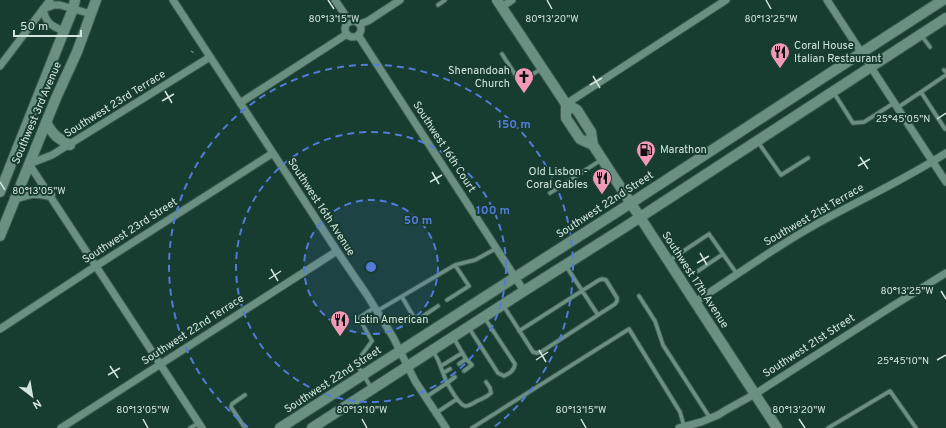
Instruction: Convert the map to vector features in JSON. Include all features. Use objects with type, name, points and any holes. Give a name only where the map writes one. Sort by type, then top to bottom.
[{"type":"main road","name":"Southwest 3rd Avenue","points":[[0,236],[46,122],[77,52],[96,0]]},
{"type":"main road","name":"Southwest 22nd Street","points":[[280,428],[631,203],[943,0]]},
{"type":"main road","name":"Southwest 17th Avenue","points":[[500,3],[566,104],[577,110],[591,132],[593,145],[602,160],[777,428]]},
{"type":"main road","name":"Southwest 3rd Avenue","points":[[0,192],[74,4]]},
{"type":"main road","points":[[312,428],[565,264],[640,218],[946,18]]},
{"type":"main road","points":[[46,122],[52,133],[61,141],[70,145]]},
{"type":"main road","points":[[14,158],[29,164]]},
{"type":"main road","points":[[16,198],[32,192],[50,195]]},
{"type":"street","points":[[0,66],[50,0]]},
{"type":"street","name":"Southwest 16th Avenue","points":[[173,0],[376,309],[393,337],[415,381],[446,428]]},
{"type":"street","points":[[335,0],[350,22]]},
{"type":"street","points":[[347,34],[346,27],[350,22],[354,21],[360,24],[368,21],[400,0]]},
{"type":"street","points":[[500,3],[512,0]]},
{"type":"street","points":[[566,104],[726,0]]},
{"type":"street","points":[[827,0],[870,68],[946,182]]},
{"type":"street","points":[[43,9],[54,5],[74,4],[92,14]]},
{"type":"street","points":[[43,9],[44,17],[48,23],[64,31]]},
{"type":"street","points":[[347,34],[354,37],[360,34],[360,24]]},
{"type":"street","points":[[240,103],[347,34]]},
{"type":"street","name":"Southwest 16th Court","points":[[358,35],[524,291]]},
{"type":"street","name":"Southwest 23rd Terrace","points":[[29,164],[52,155],[70,145],[210,57]]},
{"type":"street","name":"Southwest 23rd Street","points":[[0,328],[273,153]]},
{"type":"street","name":"Southwest 21st Terrace","points":[[695,302],[784,243],[916,172],[946,153]]},
{"type":"street","points":[[29,164],[200,425]]},
{"type":"street","name":"Southwest 22nd Terrace","points":[[61,428],[337,251]]},
{"type":"street","name":"Southwest 21st Street","points":[[682,427],[710,418],[755,394],[891,307],[946,274]]},
{"type":"lane","points":[[438,5],[445,0]]},
{"type":"lane","points":[[921,34],[930,47]]},
{"type":"lane","points":[[502,54],[520,82],[542,68]]},
{"type":"lane","points":[[833,92],[853,123],[864,122],[921,92],[946,72]]},
{"type":"lane","points":[[921,92],[945,129]]},
{"type":"lane","points":[[757,141],[782,175],[808,158]]},
{"type":"lane","points":[[550,193],[602,160]]},
{"type":"lane","points":[[668,261],[709,234],[737,274]]},
{"type":"lane","points":[[372,389],[356,363],[372,341],[360,318],[402,297],[456,265],[475,260],[497,248]]},
{"type":"lane","points":[[698,271],[724,254]]},
{"type":"lane","points":[[565,264],[598,315]]},
{"type":"lane","points":[[447,300],[469,286],[456,265]]},
{"type":"lane","points":[[502,305],[519,331],[533,352],[537,353],[615,304],[617,298],[606,280],[599,280],[519,331]]},
{"type":"lane","points":[[639,296],[655,321],[663,345],[710,418]]},
{"type":"lane","points":[[402,297],[416,321],[438,306]]},
{"type":"lane","points":[[468,327],[498,374],[504,376],[513,371],[515,364],[484,317]]},
{"type":"lane","points":[[472,428],[629,329],[680,412],[682,427]]},
{"type":"lane","points":[[452,337],[462,353],[473,366],[464,371]]},
{"type":"lane","points":[[432,350],[441,366],[447,383],[457,399],[463,405],[471,405],[491,393],[486,382]]},
{"type":"lane","points":[[441,366],[462,353]]},
{"type":"lane","points":[[459,364],[466,358]]},
{"type":"lane","points":[[443,373],[450,369]]},
{"type":"lane","points":[[426,397],[455,377]]},
{"type":"lane","points":[[828,428],[890,390],[916,428]]},
{"type":"lane","points":[[245,395],[231,406],[245,428]]},
{"type":"lane","points":[[436,413],[457,399]]},
{"type":"lane","points":[[190,428],[200,425]]},
{"type":"place","name":"Coral House Italian Restaurant","points":[[780,69]]},
{"type":"place","name":"Shenandoah Church","points":[[524,94]]},
{"type":"place","name":"Marathon","points":[[646,167]]},
{"type":"place","name":"Old Lisbon - Coral Gables","points":[[602,195]]},
{"type":"place","name":"Latin American","points":[[340,337]]}]
